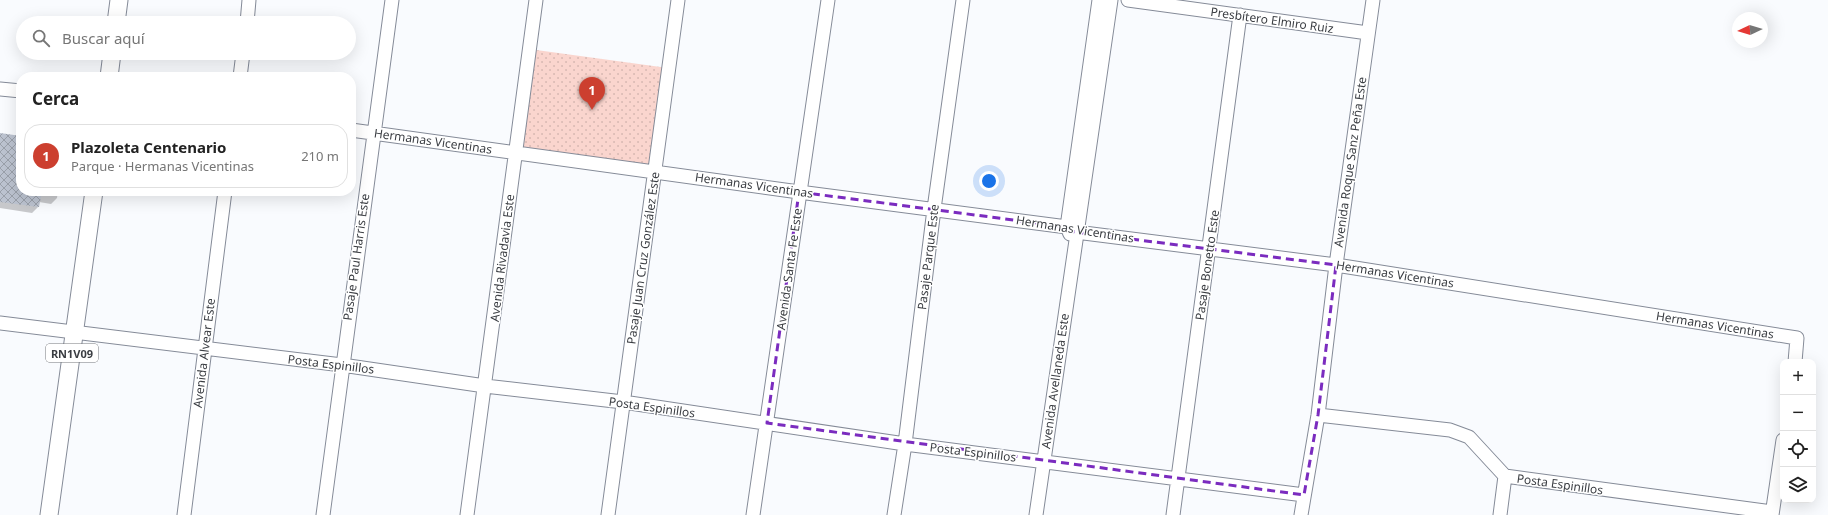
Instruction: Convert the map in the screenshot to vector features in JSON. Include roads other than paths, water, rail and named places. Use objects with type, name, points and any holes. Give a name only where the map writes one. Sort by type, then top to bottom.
[{"type":"main road","points":[[117,16],[119,0]]},
{"type":"main road","points":[[110,72],[111,60]]},
{"type":"main road","name":"RN1V09","points":[[49,515],[93,196]]},
{"type":"street","points":[[247,16],[249,0]]},
{"type":"street","name":"Pasaje Paul Harris Este","points":[[323,515],[392,0]]},
{"type":"street","name":"Avenida Rivadavia Este","points":[[467,515],[536,0]]},
{"type":"street","name":"Pasaje Juan Cruz González Este","points":[[608,515],[678,0]]},
{"type":"street","name":"Avenida Santa Fe Este","points":[[753,515],[828,0]]},
{"type":"street","name":"Pasaje Parque Este","points":[[894,515],[905,444],[934,209],[963,0]]},
{"type":"street","name":"Avenida Avellaneda Este","points":[[1036,515],[1074,247],[1072,229],[1099,0]]},
{"type":"street","name":"Avenida Avellaneda Este","points":[[1072,229],[1111,0]]},
{"type":"street","name":"Presbítero Elmiro Ruiz","points":[[1128,0],[1368,33]]},
{"type":"street","name":"Avenida Roque Sanz Peña Este","points":[[1301,515],[1318,415],[1336,265],[1373,0]]},
{"type":"street","name":"Pasaje Bonetto Este","points":[[1173,515],[1240,15]]},
{"type":"street","points":[[241,72],[242,60]]},
{"type":"street","points":[[0,89],[16,91]]},
{"type":"street","name":"Hermanas Vicentinas","points":[[356,131],[1336,265],[1798,338],[1795,359]]},
{"type":"street","name":"Avenida Alvear Este","points":[[184,515],[224,196]]},
{"type":"street","name":"Posta Espinillos","points":[[0,323],[342,365],[485,386],[623,402],[905,444],[1304,495]]},
{"type":"street","name":"Posta Espinillos","points":[[1318,415],[1450,430],[1469,437],[1505,476],[1772,513]]},
{"type":"street","points":[[1772,513],[1780,460]]},
{"type":"street","points":[[1500,515],[1505,476]]},
{"type":"place","name":"Plazoleta Centenario","points":[[592,110]]}]
